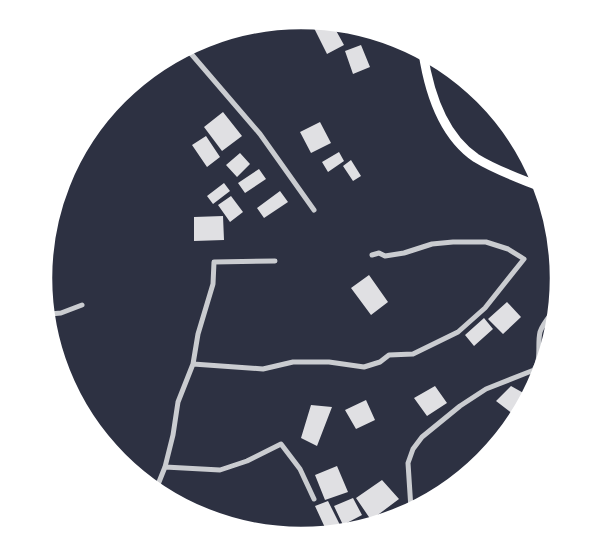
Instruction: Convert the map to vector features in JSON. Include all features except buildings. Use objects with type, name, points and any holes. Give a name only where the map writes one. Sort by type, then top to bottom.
[{"type":"main road","points":[[424,59],[435,103],[446,125],[460,143],[475,157],[534,184]]},
{"type":"street","points":[[191,53],[260,134],[314,210]]},
{"type":"street","points":[[193,364],[264,369],[293,362],[329,362],[364,367],[380,362],[389,355],[413,354],[458,332],[485,308],[524,259],[508,248],[486,242],[432,244],[404,253],[385,256],[379,254],[372,255]]},
{"type":"street","points":[[159,483],[165,467],[173,435],[178,402],[193,364],[198,334],[213,284],[214,262],[275,261]]},
{"type":"street","points":[[54,314],[82,305]]},
{"type":"street","points":[[537,364],[540,332],[549,316]]},
{"type":"street","points":[[412,504],[408,463],[412,449],[422,437],[460,406],[486,389],[534,370],[536,367]]},
{"type":"street","points":[[165,467],[220,470],[247,461],[281,444],[300,470],[314,499]]}]
